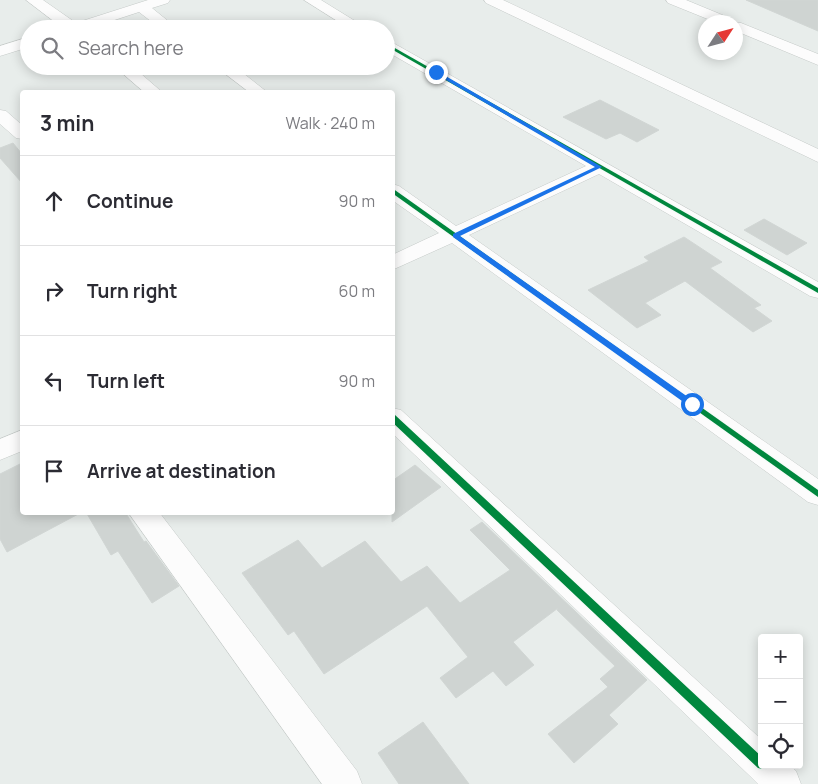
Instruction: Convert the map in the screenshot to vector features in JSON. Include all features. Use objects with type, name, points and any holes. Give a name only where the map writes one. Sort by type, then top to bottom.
[{"type":"street","points":[[33,0],[62,20]]},
{"type":"street","points":[[99,20],[163,0]]},
{"type":"street","points":[[311,0],[345,20]]},
{"type":"street","points":[[491,0],[818,156]]},
{"type":"street","points":[[673,0],[710,15]]},
{"type":"street","points":[[141,7],[159,20]]},
{"type":"street","points":[[743,29],[818,60]]},
{"type":"street","points":[[0,51],[20,45]]},
{"type":"street","points":[[395,49],[818,291]]},
{"type":"street","points":[[133,75],[152,90]]},
{"type":"street","points":[[235,75],[256,90]]},
{"type":"street","points":[[0,114],[20,132]]},
{"type":"street","points":[[395,262],[599,167]]},
{"type":"street","points":[[395,192],[818,494]]},
{"type":"street","points":[[395,419],[758,759]]},
{"type":"street","points":[[0,450],[20,441]]},
{"type":"street","points":[[144,515],[344,784]]},
{"type":"street","points":[[768,769],[784,784]]},
{"type":"building","points":[[746,0],[818,0],[818,31]]},
{"type":"building","points":[[600,100],[659,130],[637,142],[620,133],[606,139],[563,117]]},
{"type":"building","points":[[13,143],[20,152],[20,181],[0,158],[0,148]]},
{"type":"building","points":[[764,219],[807,243],[787,255],[744,230]]},
{"type":"building","points":[[684,237],[722,262],[710,268],[761,305],[754,308],[772,321],[753,332],[685,281],[645,303],[661,315],[637,328],[588,290],[649,261],[644,257]]},
{"type":"building","points":[[20,464],[20,515],[76,515],[7,552],[0,539],[0,474]]},
{"type":"building","points":[[415,465],[441,487],[392,522],[392,515],[395,515],[395,479]]},
{"type":"building","points":[[88,515],[127,515],[144,542],[146,541],[179,586],[152,603],[118,551],[111,555]]},
{"type":"building","points":[[482,522],[647,680],[609,715],[618,724],[574,763],[548,734],[608,687],[600,679],[615,666],[557,610],[558,608],[513,642],[534,665],[506,686],[493,671],[456,698],[440,678],[468,657],[427,606],[324,674],[294,631],[288,635],[242,573],[298,540],[322,568],[365,541],[401,582],[427,566],[460,603],[510,570],[470,530]]},
{"type":"building","points":[[423,722],[469,784],[399,784],[378,753]]},
{"type":"cycle path","points":[[395,49],[818,291]]},
{"type":"cycle path","points":[[395,192],[818,494]]},
{"type":"cycle path","points":[[395,420],[758,760]]},
{"type":"route","points":[[436,72],[599,167],[456,235],[692,404]]}]
